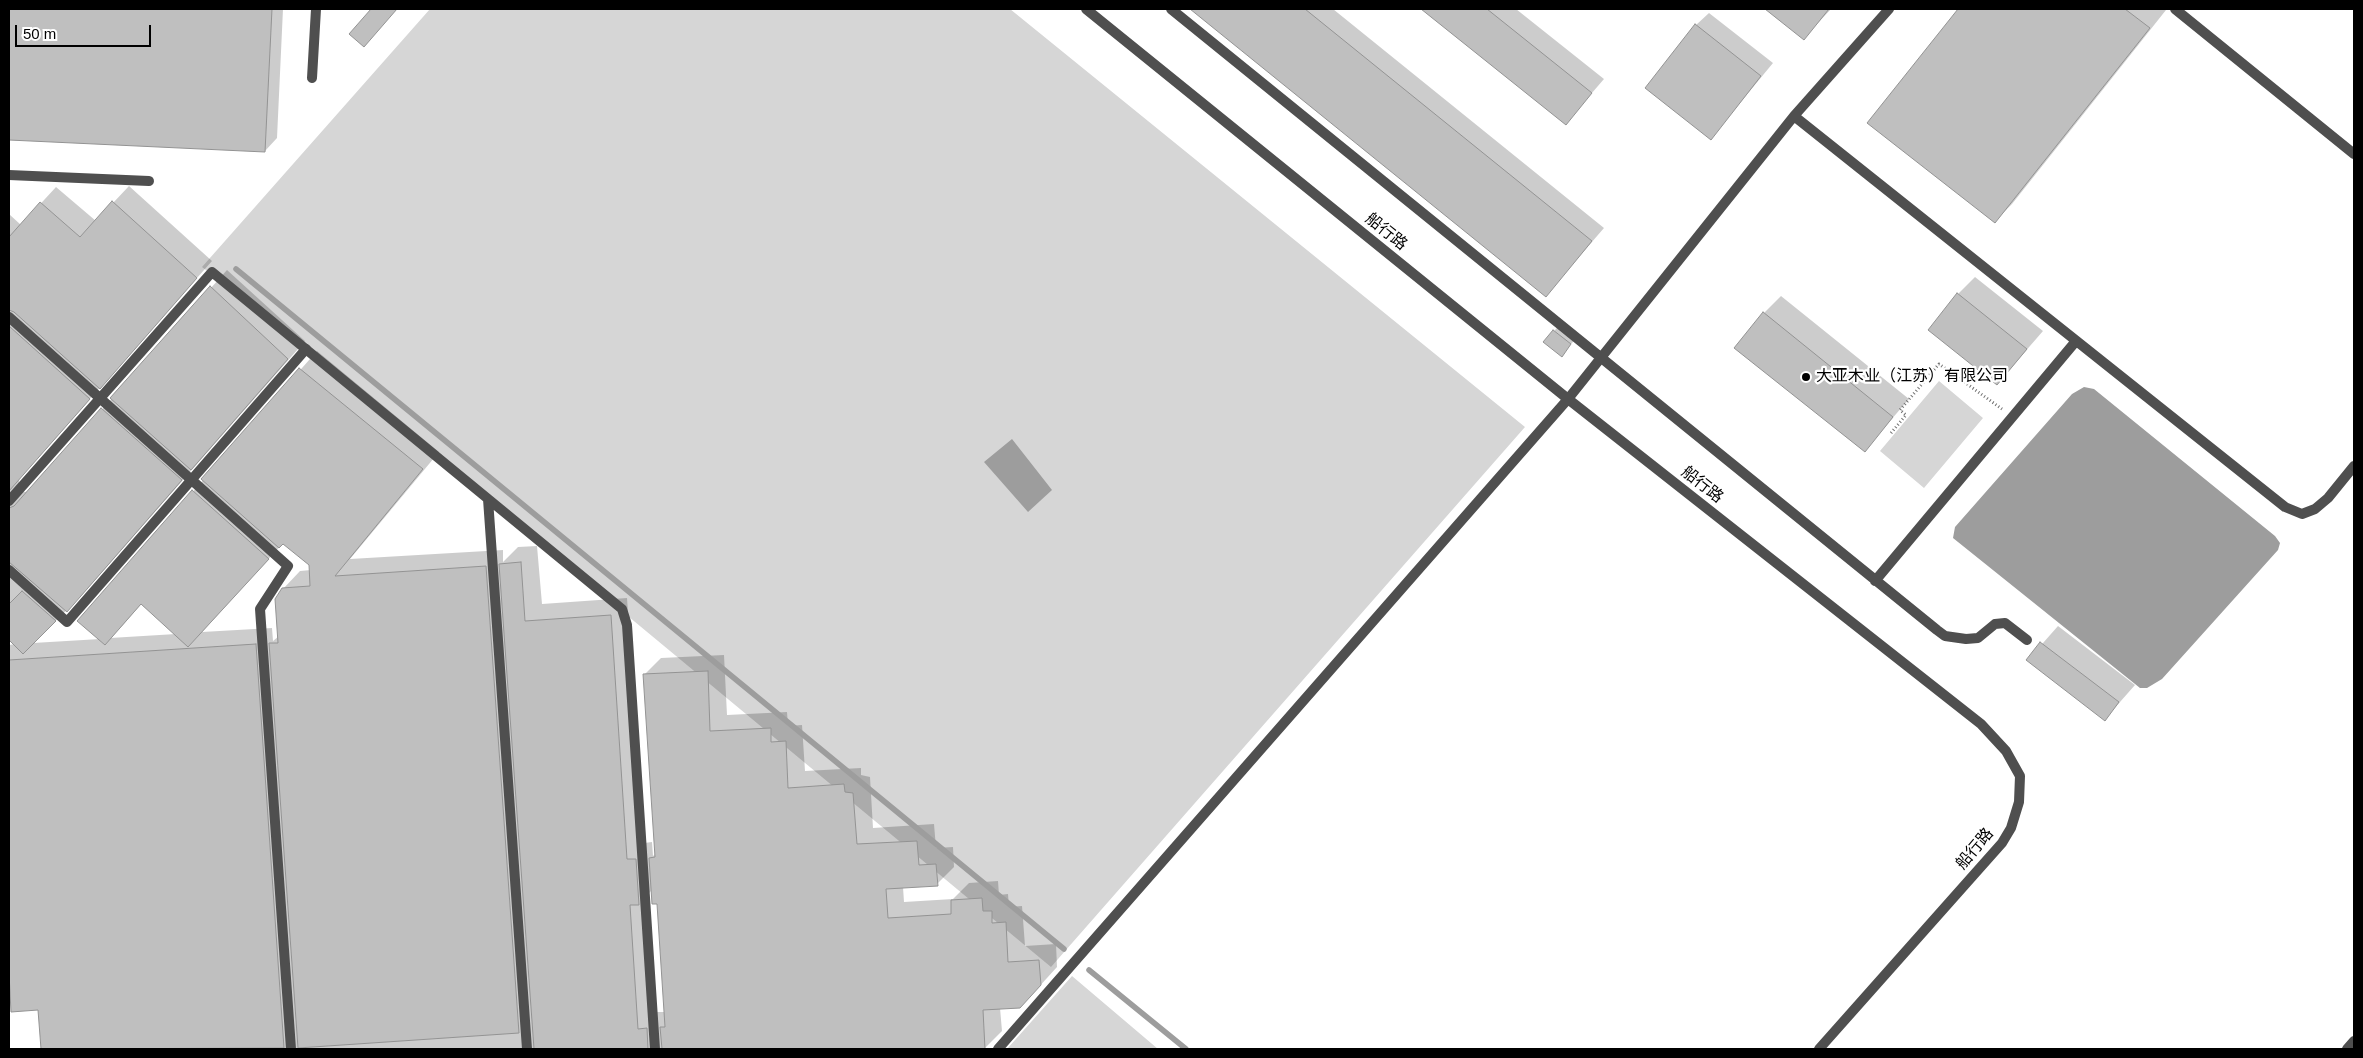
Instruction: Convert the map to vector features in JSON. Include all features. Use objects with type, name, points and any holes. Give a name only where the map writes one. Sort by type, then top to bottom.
[{"type":"street","points":[[312,78],[316,9]]},
{"type":"street","name":"船行路","points":[[1086,9],[1568,398],[1981,724],[2006,751],[2020,776],[2020,802],[2011,828],[2002,843],[1819,1049]]},
{"type":"street","points":[[1171,9],[1874,581],[1945,636],[1956,639],[1978,638],[2000,622],[2009,625],[2027,640]]},
{"type":"street","points":[[998,1049],[1568,398],[1794,116],[1889,9]]},
{"type":"street","points":[[2175,9],[2354,154]]},
{"type":"street","points":[[1794,116],[2285,507],[2302,514],[2315,508],[2328,498],[2354,466]]},
{"type":"street","points":[[9,175],[149,181]]},
{"type":"street","points":[[9,501],[212,272],[622,609],[627,624],[655,1049]]},
{"type":"street","points":[[9,317],[288,566],[260,608],[291,1049]]},
{"type":"street","points":[[1874,581],[2076,340]]},
{"type":"street","points":[[9,570],[67,622],[306,349]]},
{"type":"street","points":[[488,499],[527,1049]]},
{"type":"street","points":[[2346,1049],[2354,1041]]},
{"type":"path","points":[[1891,433],[1906,415],[1900,410],[1939,364],[2012,417]]},
{"type":"shaded area","points":[[430,9],[1010,9],[1525,427],[1051,967],[306,349],[202,267]]},
{"type":"shaded area","points":[[1939,381],[1983,418],[1924,488],[1880,451]]},
{"type":"shaded area","points":[[2084,387],[2094,389],[2275,536],[2280,543],[2278,550],[2162,679],[2147,688],[2140,688],[1953,538],[1955,527],[2072,394]]},
{"type":"shaded area","points":[[1012,439],[1052,490],[1028,512],[984,462]]},
{"type":"shaded area","points":[[1072,976],[1158,1049],[1007,1049]]},
{"type":"building","points":[[9,9],[272,9],[265,152],[9,140]]},
{"type":"building","points":[[371,9],[397,9],[364,47],[349,34]]},
{"type":"building","points":[[1190,9],[1305,9],[1592,241],[1546,297]]},
{"type":"building","points":[[1421,9],[1487,9],[1592,93],[1566,125]]},
{"type":"building","points":[[1765,9],[1829,9],[1804,40]]},
{"type":"building","points":[[1958,9],[2125,9],[2150,28],[1995,223],[1867,123]]},
{"type":"building","points":[[1695,24],[1761,76],[1711,140],[1645,88]]},
{"type":"building","points":[[112,201],[197,278],[100,389],[14,312],[9,310],[9,237],[40,202],[80,237]]},
{"type":"building","points":[[210,286],[288,359],[191,470],[110,398]]},
{"type":"building","points":[[1957,293],[2027,349],[1997,385],[1928,330]]},
{"type":"building","points":[[1763,312],[1893,417],[1865,452],[1734,348]]},
{"type":"building","points":[[9,326],[90,399],[9,491]]},
{"type":"building","points":[[1553,330],[1571,344],[1562,357],[1543,342]]},
{"type":"building","points":[[299,368],[423,469],[335,576],[486,566],[519,1033],[298,1048],[269,643],[278,643],[275,599],[282,588],[310,586],[309,565],[283,544],[279,548],[201,479]]},
{"type":"building","points":[[101,408],[182,480],[67,612],[9,562],[9,508],[14,506]]},
{"type":"building","points":[[192,490],[269,559],[188,647],[141,604],[105,645],[77,621]]},
{"type":"building","points":[[521,562],[525,621],[611,615],[627,859],[636,859],[639,905],[630,905],[638,1029],[647,1028],[648,1049],[534,1049],[499,564]]},
{"type":"building","points":[[22,591],[56,621],[23,654],[9,640],[9,604]]},
{"type":"building","points":[[2040,642],[2119,702],[2105,721],[2026,660]]},
{"type":"building","points":[[256,644],[284,1048],[41,1049],[38,1010],[11,1012],[9,973],[9,660]]},
{"type":"building","points":[[708,671],[710,731],[771,728],[771,742],[786,741],[788,788],[844,784],[845,792],[853,793],[857,844],[917,841],[919,865],[936,864],[938,886],[886,889],[888,918],[951,914],[951,900],[982,898],[983,911],[992,911],[992,923],[1006,922],[1008,962],[1039,960],[1041,985],[1020,1008],[983,1010],[985,1049],[662,1049],[660,1027],[665,1027],[657,904],[652,904],[649,858],[655,857],[643,674]]},
{"type":"waterway","points":[[236,269],[1064,949]]},
{"type":"waterway","points":[[1089,970],[1186,1049]]},
{"type":"place","name":"大亚木业（江苏）有限公司","points":[[1806,377]]}]
